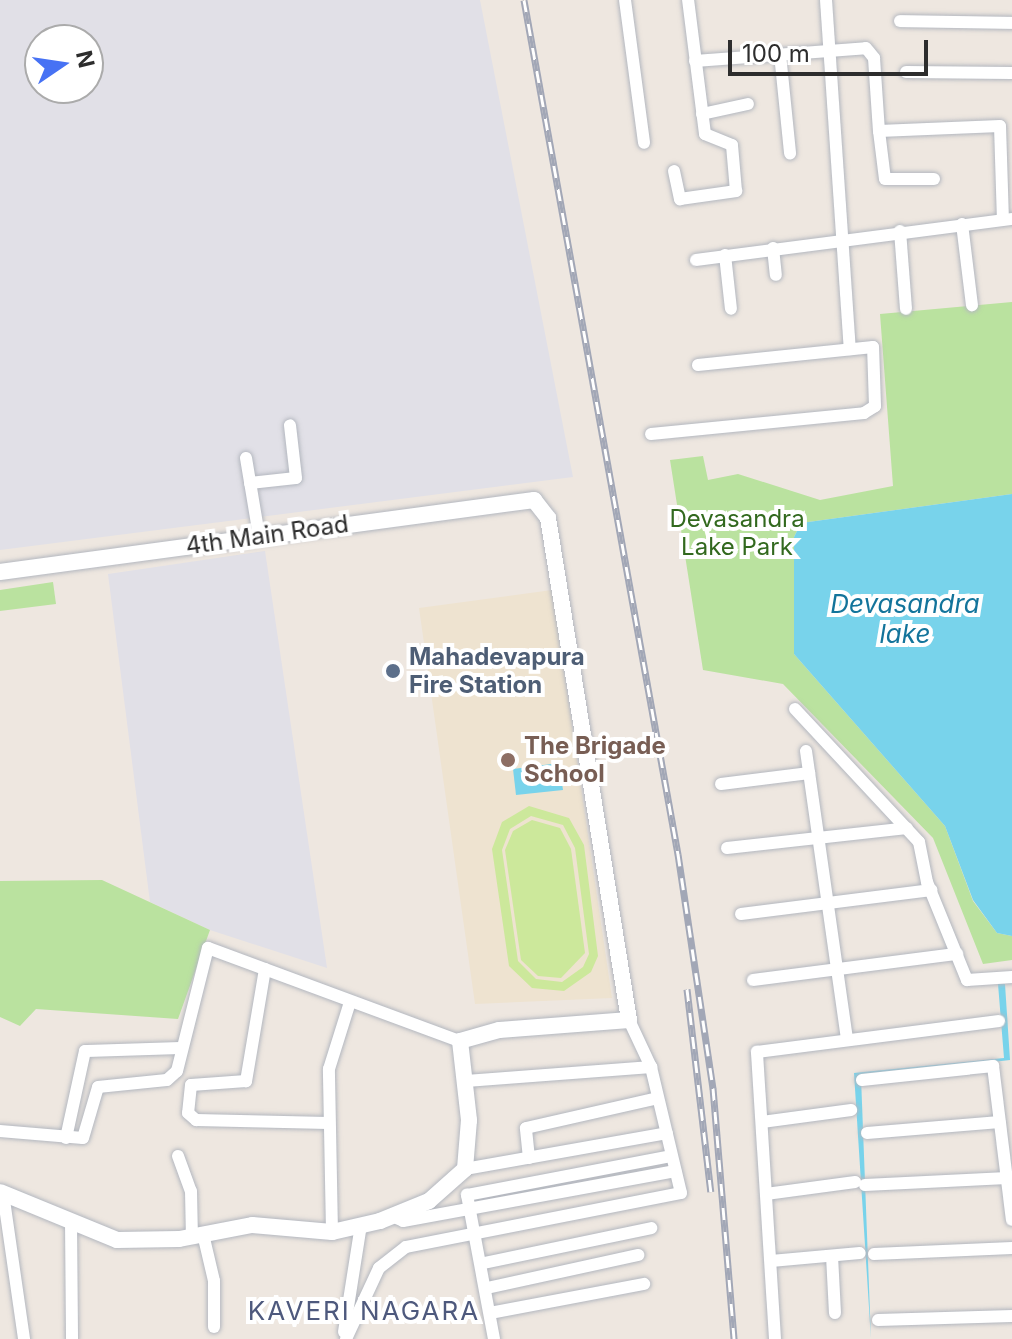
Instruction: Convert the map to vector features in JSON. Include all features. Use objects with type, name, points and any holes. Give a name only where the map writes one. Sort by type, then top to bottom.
[{"type":"street","points":[[625,0],[644,143]]},
{"type":"street","points":[[674,171],[680,199],[736,191],[732,145],[707,139],[688,0]]},
{"type":"street","points":[[826,0],[839,238],[850,349]]},
{"type":"street","points":[[900,21],[1012,23]]},
{"type":"street","points":[[695,61],[828,50],[872,52],[885,179],[934,179]]},
{"type":"street","points":[[780,54],[790,153]]},
{"type":"street","points":[[906,72],[1012,73]]},
{"type":"street","points":[[702,114],[748,104]]},
{"type":"street","points":[[696,260],[839,238],[1007,219],[1006,126],[879,131]]},
{"type":"street","points":[[962,224],[972,305]]},
{"type":"street","points":[[900,231],[906,309]]},
{"type":"street","points":[[773,248],[776,275]]},
{"type":"street","points":[[725,255],[731,309]]},
{"type":"street","points":[[651,434],[864,413],[875,406],[873,347],[698,365]]},
{"type":"street","points":[[250,483],[296,478],[290,425]]},
{"type":"street","points":[[246,458],[259,536]]},
{"type":"street","name":"4th Main Road","points":[[0,572],[534,500],[548,518],[629,1020]]},
{"type":"street","points":[[795,709],[919,842],[931,890],[967,980],[1012,977]]},
{"type":"street","points":[[806,751],[847,1039]]},
{"type":"street","points":[[721,784],[809,773]]},
{"type":"street","points":[[727,848],[907,828]]},
{"type":"street","points":[[741,914],[931,890]]},
{"type":"street","points":[[0,1131],[66,1138],[87,1132],[98,1087],[167,1080],[177,1071],[203,951],[265,969],[460,1041],[523,1027],[629,1020],[651,1067],[681,1193],[479,1236],[406,1247],[379,1268],[344,1339]]},
{"type":"street","points":[[753,980],[957,954]]},
{"type":"street","points":[[265,969],[246,1081],[191,1085],[188,1113],[196,1120],[328,1123]]},
{"type":"street","points":[[332,1232],[329,1069],[350,1002]]},
{"type":"street","points":[[775,1339],[757,1052],[999,1021]]},
{"type":"street","points":[[460,1041],[466,1081],[465,1169]]},
{"type":"street","points":[[66,1138],[81,1054],[182,1048]]},
{"type":"street","points":[[862,1080],[993,1066],[1012,1220]]},
{"type":"street","points":[[466,1081],[651,1067]]},
{"type":"street","points":[[529,1158],[526,1128],[658,1098]]},
{"type":"street","points":[[762,1122],[851,1110]]},
{"type":"street","points":[[867,1133],[1000,1122]]},
{"type":"street","points":[[398,1218],[429,1201],[465,1169],[667,1133]]},
{"type":"street","points":[[178,1156],[191,1191],[198,1236],[214,1281],[214,1327]]},
{"type":"street","points":[[494,1339],[479,1236],[469,1211],[469,1192],[618,1163],[671,1156]]},
{"type":"street","points":[[618,1163],[623,1203]]},
{"type":"street","points":[[1,1192],[117,1240],[198,1236],[252,1225],[332,1232],[398,1218],[469,1211],[675,1171]]},
{"type":"street","points":[[766,1194],[860,1183],[1007,1178]]},
{"type":"street","points":[[1,1192],[24,1339]]},
{"type":"street","points":[[398,1218],[406,1247]]},
{"type":"street","points":[[71,1221],[72,1339]]},
{"type":"street","points":[[344,1339],[361,1225]]},
{"type":"street","points":[[484,1263],[651,1228]]},
{"type":"street","points":[[771,1261],[1012,1248]]},
{"type":"street","points":[[487,1288],[638,1255]]},
{"type":"street","points":[[832,1256],[835,1313]]},
{"type":"street","points":[[490,1313],[644,1284]]},
{"type":"street","points":[[878,1320],[1012,1316]]},
{"type":"shaded area","points":[[0,0],[480,0],[573,477],[0,550]]},
{"type":"shaded area","points":[[265,551],[327,968],[210,930],[150,902],[108,574]]},
{"type":"shaded area","name":"The Brigade School","points":[[552,590],[612,998],[475,1004],[419,608]]},
{"type":"green space","name":"Devasandra Lake Park","points":[[1012,302],[1012,494],[801,523],[794,537],[794,654],[945,826],[973,901],[997,933],[1012,936],[1012,960],[983,964],[933,838],[783,684],[703,670],[670,460],[703,456],[708,480],[738,474],[820,500],[893,486],[880,314]]},
{"type":"green space","points":[[53,582],[56,604],[0,611],[0,590]]},
{"type":"green space","points":[[529,806],[569,818],[584,845],[598,956],[591,972],[564,991],[532,988],[509,966],[492,849],[502,822]],"holes":[[[531,816],[563,825],[575,848],[589,954],[583,967],[562,982],[536,979],[518,961],[502,850],[510,829]]]},
{"type":"green space","points":[[532,820],[560,828],[571,849],[585,953],[561,978],[538,976],[521,960],[505,850],[513,831]]},
{"type":"green space","points":[[102,880],[210,930],[178,1019],[36,1009],[20,1026],[0,1017],[0,881]]},
{"type":"water","name":"Devasandra lake","points":[[1012,494],[1012,936],[997,933],[973,900],[945,826],[794,654],[794,537],[801,523]]},
{"type":"water","points":[[559,763],[563,790],[516,795],[513,769]]},
{"type":"water","points":[[998,984],[1005,984],[1010,1060],[861,1077],[871,1339],[854,1073],[1004,1058]]},
{"type":"railway","points":[[524,0],[678,854],[713,1088],[734,1339]]},
{"type":"railway","points":[[687,989],[711,1192]]},
{"type":"place","name":"Mahadevapura Fire Station","points":[[393,671]]},
{"type":"place","name":"The Brigade School","points":[[508,760]]},
{"type":"district","name":"KAVERI NAGARA","points":[[364,1311]]}]
